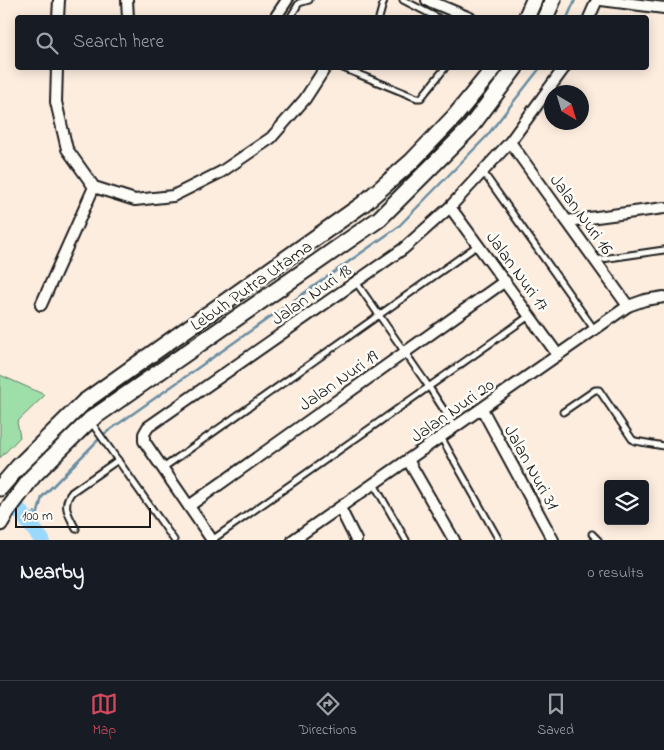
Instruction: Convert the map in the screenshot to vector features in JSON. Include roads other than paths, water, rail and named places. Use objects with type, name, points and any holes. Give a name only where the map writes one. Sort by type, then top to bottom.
[{"type":"main road","points":[[527,15],[534,0]]},
{"type":"main road","points":[[546,15],[553,0]]},
{"type":"main road","name":"Lebuh Putra Utama","points":[[0,488],[19,466],[84,402],[363,204],[411,162],[455,116],[492,70]]},
{"type":"main road","name":"Lebuh Putra Utama","points":[[0,522],[33,476],[94,426],[379,219],[469,129],[513,70]]},
{"type":"street","points":[[58,15],[59,0]]},
{"type":"street","points":[[127,0],[128,15]]},
{"type":"street","points":[[277,15],[287,0]]},
{"type":"street","points":[[426,0],[463,15]]},
{"type":"street","points":[[591,15],[597,0]]},
{"type":"street","points":[[601,0],[664,8]]},
{"type":"street","points":[[57,70],[56,102],[67,149],[94,187],[135,200],[173,196],[221,172],[271,138],[305,99],[323,70]]},
{"type":"street","name":"Jalan Nuri 18","points":[[212,540],[144,441],[144,434],[148,427],[403,249],[450,206],[510,142],[563,70]]},
{"type":"street","name":"Jalan Nuri 16","points":[[510,142],[628,306]]},
{"type":"street","points":[[41,305],[94,187]]},
{"type":"street","name":"Jalan Nuri 17","points":[[450,206],[558,355]]},
{"type":"street","points":[[567,222],[664,208]]},
{"type":"street","name":"Jalan Nuri 19","points":[[189,506],[505,281]]},
{"type":"street","name":"Jalan Nuri 20","points":[[293,540],[628,306],[645,300],[664,297]]},
{"type":"street","name":"Jalan Nuri 31","points":[[482,409],[553,540]]},
{"type":"street","points":[[408,460],[454,540]]},
{"type":"street","points":[[340,508],[356,540]]},
{"type":"lane","points":[[292,15],[299,3],[309,0]]},
{"type":"lane","points":[[380,15],[384,0]]},
{"type":"lane","points":[[403,0],[432,15]]},
{"type":"lane","points":[[358,70],[416,98],[421,98],[443,70]]},
{"type":"lane","points":[[482,172],[594,330]]},
{"type":"lane","points":[[163,468],[478,245]]},
{"type":"lane","points":[[595,260],[664,250]]},
{"type":"lane","points":[[356,282],[406,352],[455,427]]},
{"type":"lane","points":[[212,540],[530,316]]},
{"type":"lane","points":[[563,412],[595,390],[598,390],[632,439],[664,446]]},
{"type":"lane","points":[[94,426],[174,540]]},
{"type":"lane","points":[[441,437],[499,540]]},
{"type":"lane","points":[[76,529],[66,508],[68,496],[118,460]]},
{"type":"lane","points":[[374,484],[406,540]]},
{"type":"lane","points":[[592,534],[598,540]]},
{"type":"water","points":[[35,511],[41,531],[47,540],[36,540],[25,524]]},
{"type":"waterway","points":[[568,15],[575,0]]},
{"type":"waterway","points":[[36,520],[42,497],[104,434],[398,227],[486,137],[538,70]]},
{"type":"waterway","points":[[20,511],[42,540]]}]
